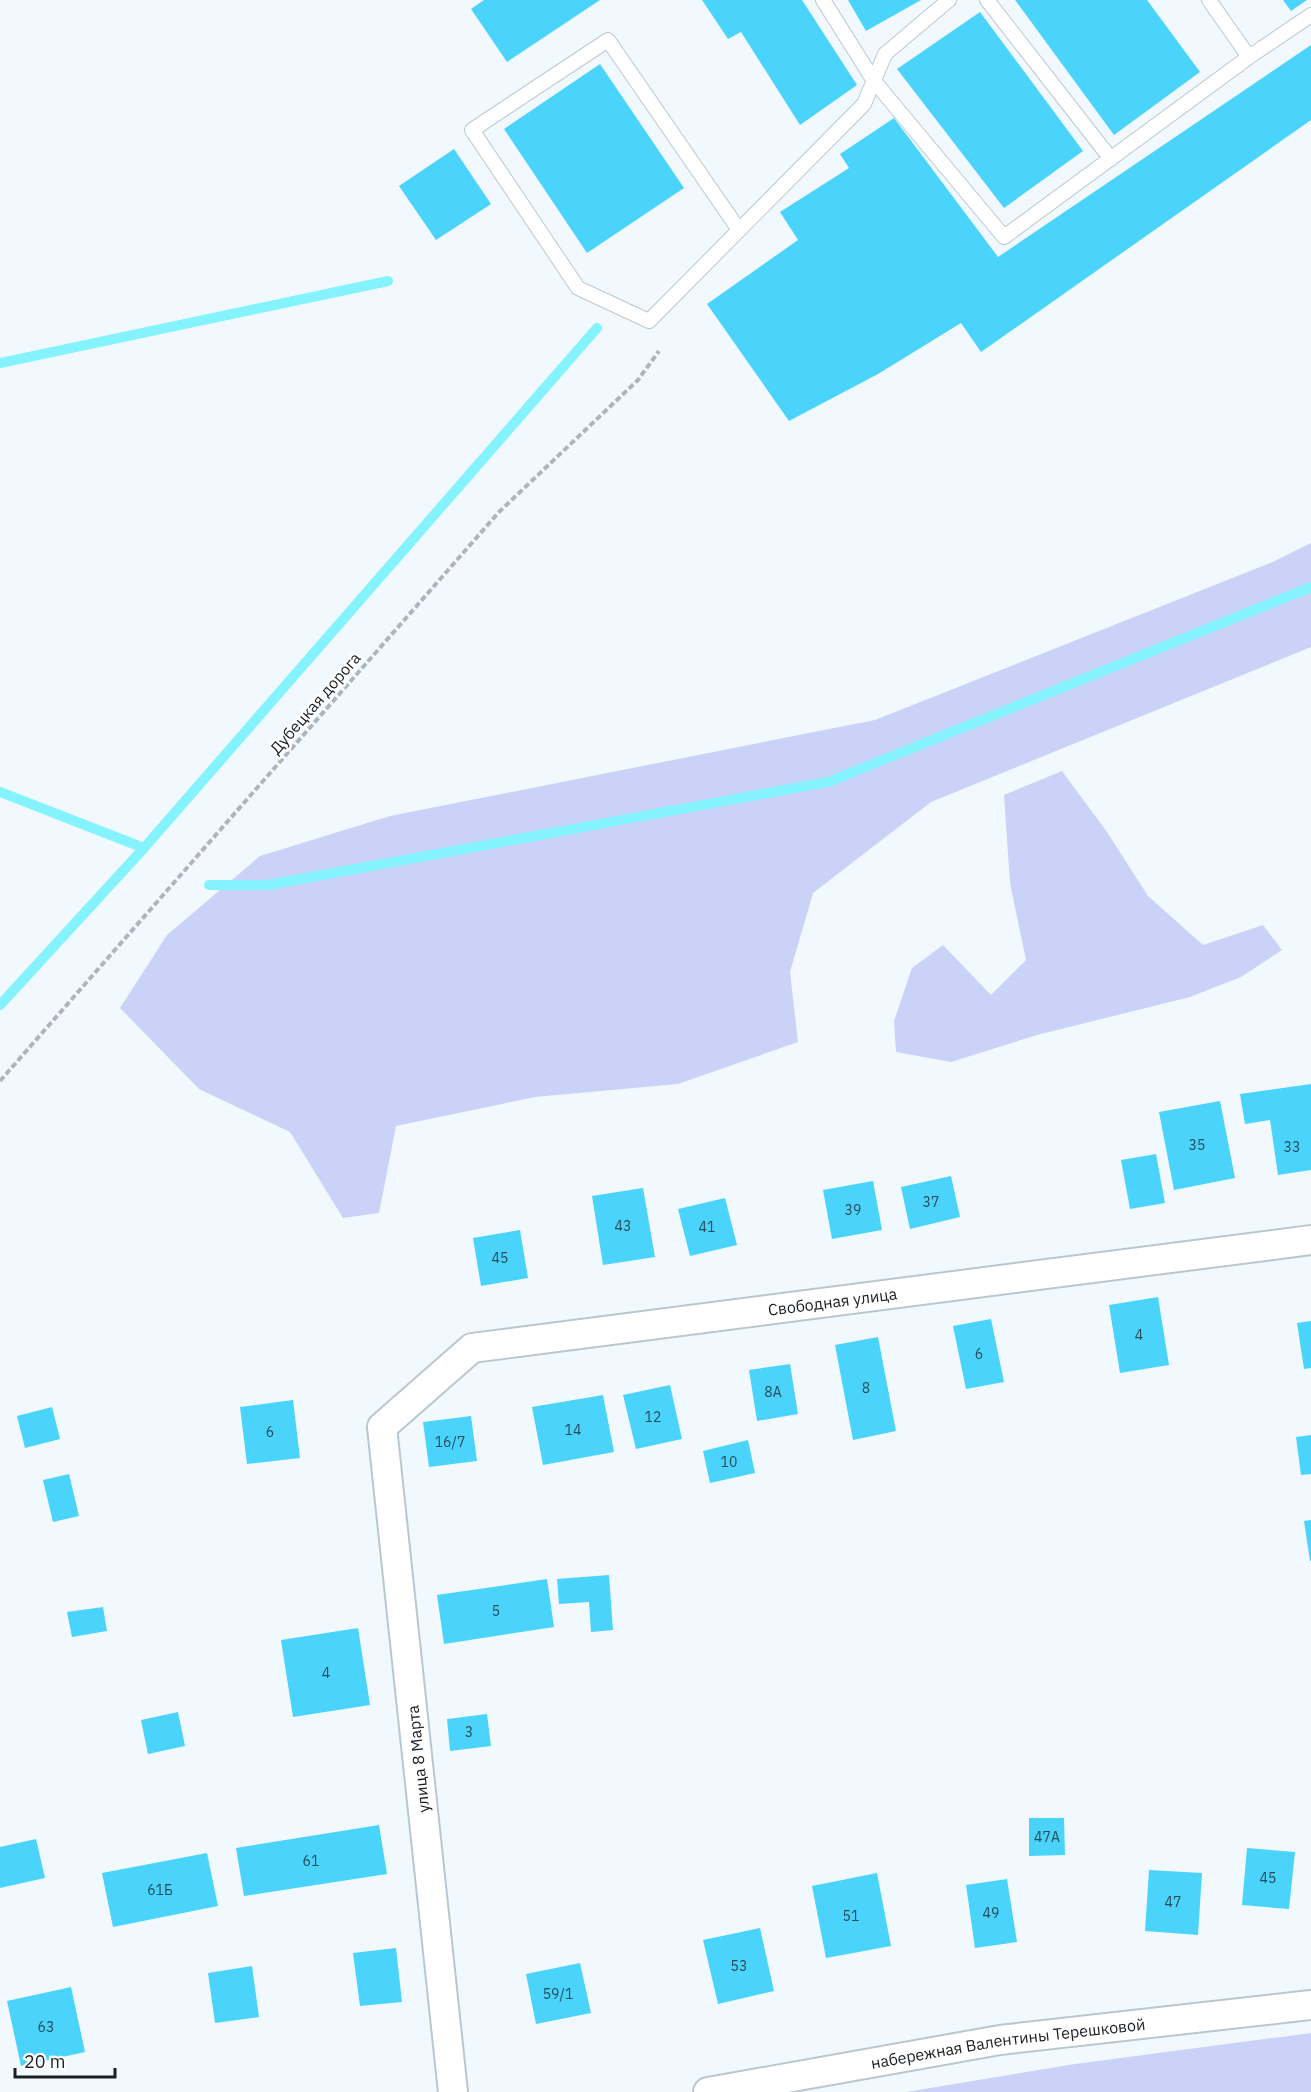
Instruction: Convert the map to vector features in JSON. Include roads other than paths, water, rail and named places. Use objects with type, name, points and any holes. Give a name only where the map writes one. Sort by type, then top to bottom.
[{"type":"street","name":"Свободная улица","points":[[382,1427],[472,1348],[1311,1240]]},
{"type":"street","name":"улица 8 Марта","points":[[382,1427],[453,2092]]},
{"type":"street","name":"набережная Валентины Терешковой","points":[[708,2092],[1000,2040],[1311,2005]]},
{"type":"lane","points":[[823,0],[874,81],[1004,237],[1249,57],[1311,15]]},
{"type":"lane","points":[[739,230],[608,40],[472,130],[578,288],[649,321],[864,104],[885,54],[949,0]]},
{"type":"lane","points":[[987,0],[1111,159]]},
{"type":"lane","points":[[1209,0],[1249,57]]},
{"type":"waterway","points":[[0,363],[388,281]]},
{"type":"waterway","points":[[0,1005],[144,848],[597,328]]},
{"type":"waterway","points":[[209,885],[268,885],[828,782],[1311,587]]},
{"type":"waterway","points":[[0,792],[144,848]]}]
